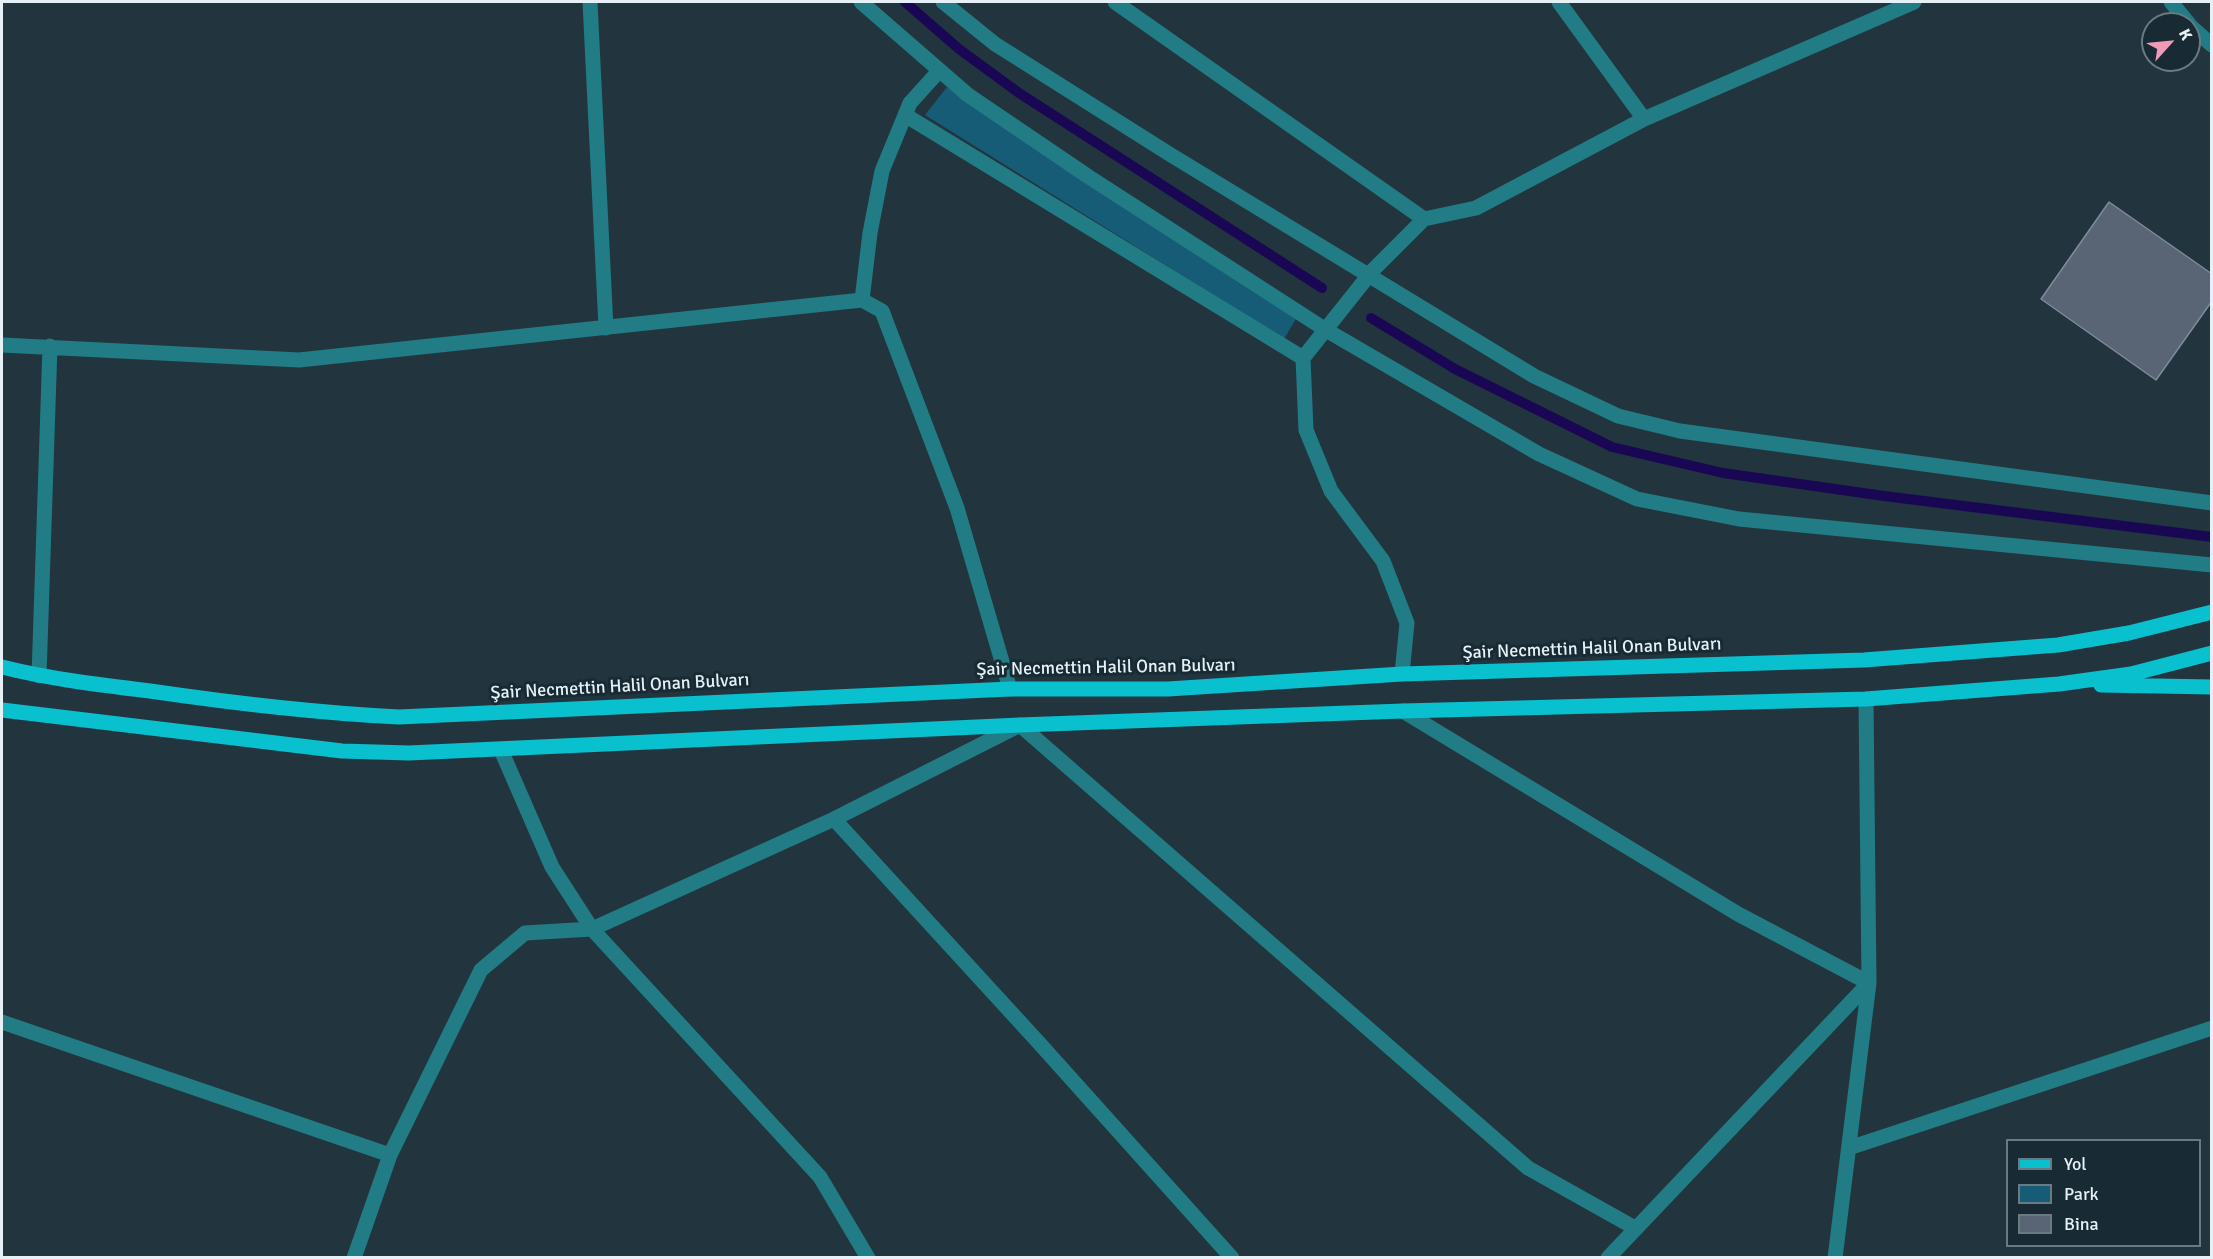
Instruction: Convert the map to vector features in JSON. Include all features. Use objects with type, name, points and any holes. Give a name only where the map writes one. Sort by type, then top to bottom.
[{"type":"main road","name":"Şair Necmettin Halil Onan Bulvarı","points":[[2,667],[39,676],[184,696],[344,714],[399,717],[1010,689],[1168,689],[1402,674],[1864,660],[2058,645],[2129,633],[2211,612]]},
{"type":"main road","points":[[2,710],[342,751],[409,753],[1403,711],[1866,699],[2059,684],[2131,674],[2211,653]]},
{"type":"main road","points":[[2059,684],[2211,687]]},
{"type":"street","points":[[590,2],[606,328]]},
{"type":"street","points":[[861,2],[968,95],[1326,330],[1539,454],[1637,498],[1739,519],[2211,566]]},
{"type":"street","points":[[943,2],[995,44],[1171,155],[1534,376],[1618,416],[1680,431],[2211,503]]},
{"type":"street","points":[[1115,2],[1424,219]]},
{"type":"street","points":[[1559,2],[1644,119]]},
{"type":"street","points":[[1402,674],[1407,623],[1383,561],[1331,491],[1306,430],[1303,358],[1369,276],[1424,219],[1476,208],[1644,119],[1914,2]]},
{"type":"street","points":[[862,300],[870,233],[882,171],[910,103],[939,71]]},
{"type":"street","points":[[906,115],[1303,358]]},
{"type":"street","points":[[2,345],[299,360],[862,300],[882,311],[891,333],[957,508],[1010,689]]},
{"type":"street","points":[[39,676],[50,346]]},
{"type":"street","points":[[1835,1257],[1869,983],[1866,699]]},
{"type":"street","points":[[1403,711],[1738,914],[1869,983]]},
{"type":"street","points":[[354,1257],[390,1155],[481,970],[525,933],[592,929],[834,819],[1020,726],[1528,1168],[1635,1228]]},
{"type":"street","points":[[501,750],[552,867],[592,929],[820,1177],[868,1257]]},
{"type":"street","points":[[834,819],[1232,1257]]},
{"type":"street","points":[[1608,1257],[1869,983]]},
{"type":"street","points":[[2,1022],[390,1155]]},
{"type":"street","points":[[1849,1148],[2211,1029]]},
{"type":"green space","points":[[947,87],[1297,317],[1284,339],[925,115]]},
{"type":"building","points":[[2109,202],[2212,274],[2212,301],[2156,380],[2041,299]]},
{"type":"waterway","points":[[905,2],[959,49],[1019,93],[1322,288]]},
{"type":"waterway","points":[[1371,318],[1455,369],[1612,447],[1723,473],[1884,496],[2212,537]]}]
